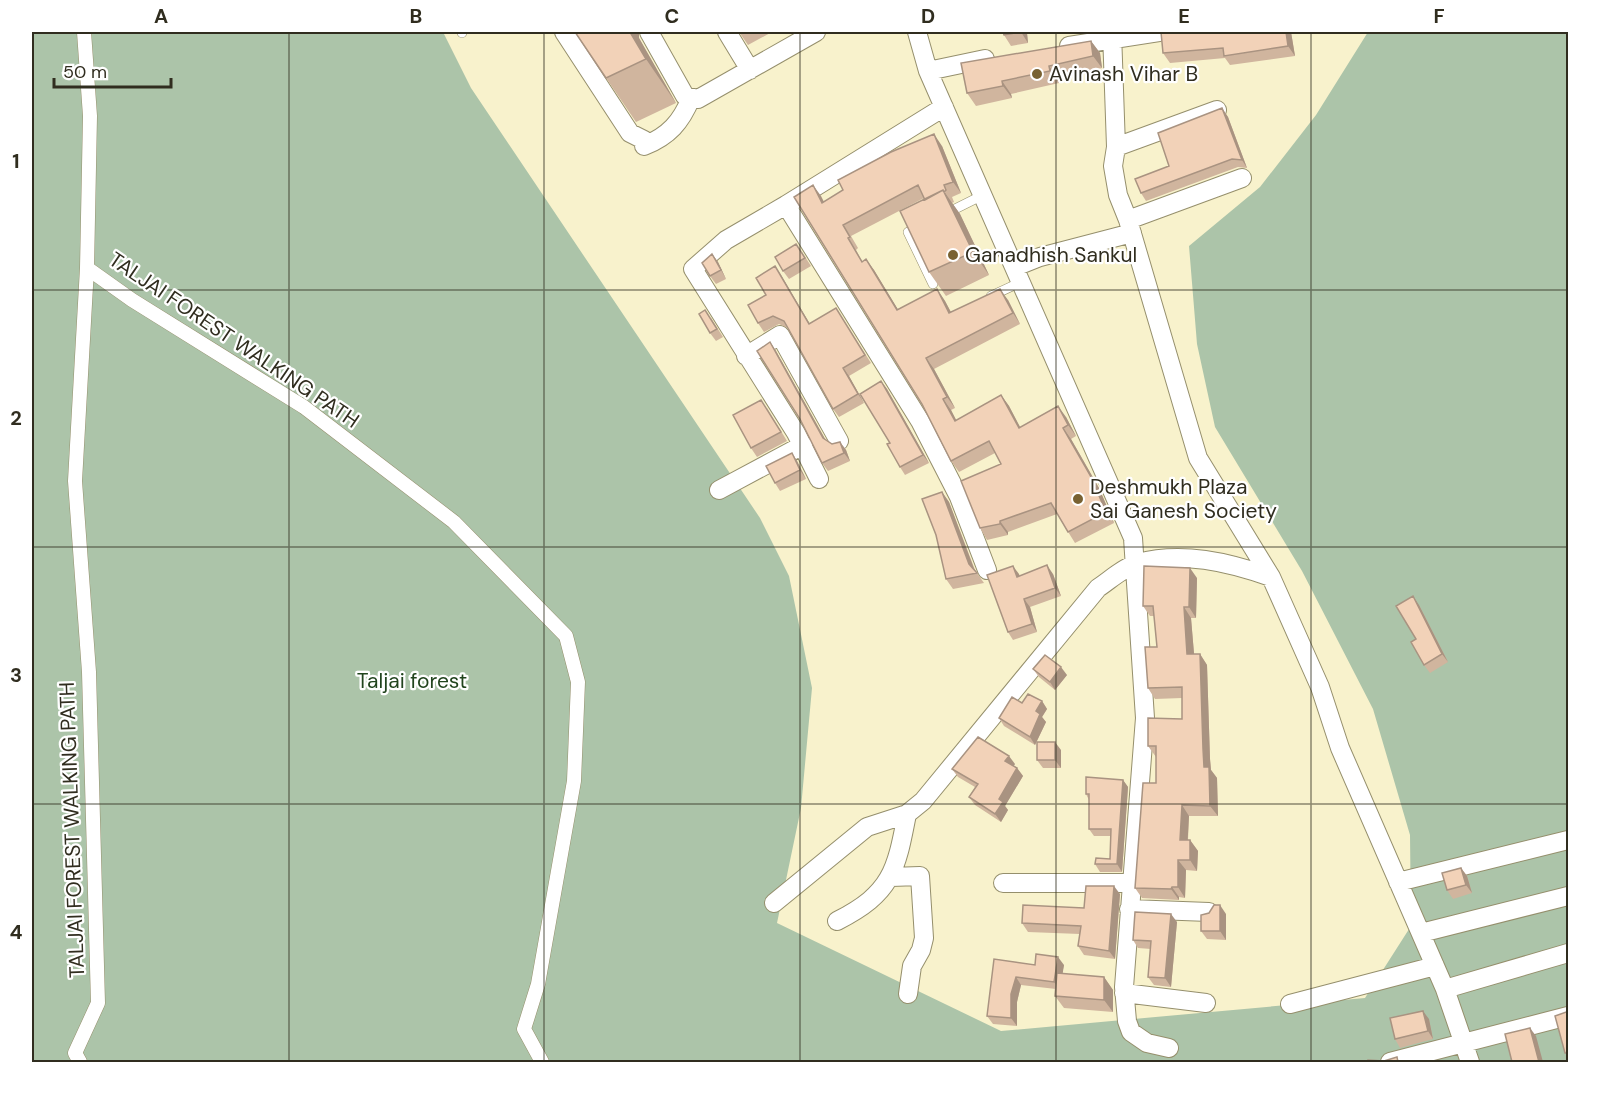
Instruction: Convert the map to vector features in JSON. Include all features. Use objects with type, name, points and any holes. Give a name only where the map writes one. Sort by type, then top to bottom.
[{"type":"street","name":"TALJAI FOREST WALKING PATH","points":[[80,1062],[75,1053],[98,1004],[89,672],[75,482],[87,268],[90,116],[84,32]]},
{"type":"street","points":[[564,32],[630,133],[644,140],[644,146],[661,140],[675,128],[691,98]]},
{"type":"street","points":[[649,32],[685,96],[698,99],[816,32]]},
{"type":"street","points":[[727,32],[750,70]]},
{"type":"street","points":[[917,32],[942,67],[944,107],[982,195],[1025,267],[1133,538],[1145,718],[1124,993],[1127,1021],[1131,1032],[1147,1043],[1169,1048]]},
{"type":"street","points":[[1057,48],[1112,35],[1159,32]]},
{"type":"street","points":[[1112,35],[1116,147],[1113,166],[1118,195],[1130,227],[1198,458],[1270,577],[1320,687],[1340,748],[1445,989],[1470,1062]]},
{"type":"street","points":[[942,67],[1001,57]]},
{"type":"street","points":[[819,479],[803,446],[693,269],[726,240],[944,107]]},
{"type":"street","points":[[1116,147],[1216,110]]},
{"type":"street","points":[[1025,267],[1130,227],[1242,178]]},
{"type":"street","points":[[786,205],[920,421],[959,497],[987,570]]},
{"type":"street","name":"TALJAI FOREST WALKING PATH","points":[[87,268],[132,300],[304,407],[454,522],[566,636],[578,682],[574,781],[538,984],[524,1029],[542,1062]]},
{"type":"street","points":[[746,356],[780,335],[839,441]]},
{"type":"street","points":[[719,490],[803,446]]},
{"type":"street","points":[[774,903],[867,827],[907,814],[923,801],[1098,588],[1136,563],[1200,558],[1233,564],[1270,577]]},
{"type":"street","points":[[837,921],[870,901],[891,877],[907,814]]},
{"type":"street","points":[[1398,882],[1569,840]]},
{"type":"street","points":[[891,877],[920,876],[924,938],[912,966],[908,994]]},
{"type":"street","points":[[1003,883],[1131,883]]},
{"type":"street","points":[[1421,933],[1569,896]]},
{"type":"street","points":[[1129,909],[1209,912]]},
{"type":"street","points":[[1445,989],[1569,953]]},
{"type":"street","points":[[1290,1004],[1435,966]]},
{"type":"street","points":[[1124,993],[1206,1003]]},
{"type":"street","points":[[1390,1062],[1569,1016]]},
{"type":"lane","points":[[939,216],[982,195]]},
{"type":"lane","points":[[929,222],[908,232],[933,284]]},
{"type":"lane","points":[[986,299],[1025,267]]},
{"type":"green space","name":"Taljai forest","points":[[32,32],[443,32],[471,88],[760,518],[789,576],[812,688],[801,808],[777,923],[1001,1031],[1365,998],[1411,926],[1410,835],[1373,709],[1302,571],[1215,427],[1197,344],[1189,246],[1260,187],[1316,115],[1368,32],[1568,32],[1568,1062],[32,1062]]},
{"type":"building","points":[[575,32],[630,32],[646,59],[606,78]]},
{"type":"building","points":[[1003,32],[1021,32],[1004,35]]},
{"type":"building","points":[[1161,32],[1286,32],[1288,46],[1224,56],[1223,48],[1163,53]]},
{"type":"building","points":[[1091,41],[1093,56],[1049,66],[1050,71],[1002,81],[1003,86],[967,93],[961,63]]},
{"type":"building","points":[[1222,108],[1242,160],[1232,159],[1141,193],[1135,179],[1169,166],[1158,133]]},
{"type":"building","points":[[934,134],[953,182],[944,185],[946,190],[944,192],[943,190],[925,200],[918,185],[843,225],[862,262],[866,259],[897,310],[937,289],[949,313],[1000,289],[1013,313],[926,358],[947,397],[943,399],[955,421],[1001,395],[1019,428],[1058,406],[1068,425],[1063,428],[1091,477],[1106,512],[1068,532],[1051,503],[1000,521],[1000,524],[980,528],[961,481],[1001,464],[989,441],[951,461],[922,404],[794,197],[813,185],[822,203],[843,190],[838,180],[891,152]]},
{"type":"building","points":[[943,190],[973,252],[929,272],[900,211]]},
{"type":"building","points":[[796,244],[805,258],[783,271],[775,257]]},
{"type":"building","points":[[712,254],[721,270],[710,276],[702,263]]},
{"type":"building","points":[[775,266],[809,324],[836,308],[865,355],[843,368],[858,394],[833,409],[784,321],[773,316],[758,323],[748,305],[766,295],[756,278]]},
{"type":"building","points":[[705,310],[717,329],[710,333],[699,314]]},
{"type":"building","points":[[770,342],[823,438],[832,444],[840,442],[844,453],[822,463],[800,419],[757,351]]},
{"type":"building","points":[[881,381],[923,455],[900,467],[887,444],[890,443],[860,394]]},
{"type":"building","points":[[761,400],[781,432],[751,448],[733,415]]},
{"type":"building","points":[[792,453],[800,470],[775,483],[766,466]]},
{"type":"building","points":[[942,492],[969,564],[977,573],[946,579],[936,535],[922,499]]},
{"type":"building","points":[[1047,565],[1055,588],[1024,599],[1032,624],[1008,632],[987,575],[1013,566],[1017,577]]},
{"type":"building","points":[[1144,566],[1190,568],[1189,607],[1184,607],[1187,654],[1200,654],[1204,767],[1209,767],[1210,806],[1182,805],[1180,840],[1190,840],[1190,860],[1178,860],[1178,887],[1171,889],[1135,888],[1143,783],[1156,783],[1156,746],[1148,746],[1148,718],[1182,719],[1182,687],[1148,688],[1145,647],[1157,647],[1153,606],[1143,606]]},
{"type":"building","points":[[1413,596],[1442,654],[1424,665],[1411,642],[1416,639],[1396,606]]},
{"type":"building","points":[[1045,655],[1061,667],[1050,682],[1033,669]]},
{"type":"building","points":[[1028,694],[1042,701],[1036,711],[1040,714],[1030,737],[999,718],[1012,697],[1022,703]]},
{"type":"building","points":[[978,737],[1009,756],[1005,761],[1017,768],[999,799],[1003,802],[995,814],[969,797],[978,784],[952,769]]},
{"type":"building","points":[[1037,742],[1055,742],[1055,760],[1037,760]]},
{"type":"building","points":[[1086,777],[1123,780],[1117,864],[1095,864],[1096,858],[1110,859],[1111,829],[1089,829],[1089,794],[1086,794]]},
{"type":"building","points":[[1461,868],[1466,885],[1447,890],[1442,873]]},
{"type":"building","points":[[1086,886],[1114,886],[1109,951],[1078,946],[1081,926],[1022,923],[1023,905],[1084,908]]},
{"type":"building","points":[[1214,905],[1220,905],[1220,931],[1201,931],[1201,915],[1209,913]]},
{"type":"building","points":[[1135,912],[1171,914],[1165,978],[1148,977],[1151,941],[1133,940]]},
{"type":"building","points":[[1036,954],[1058,957],[1054,982],[1016,977],[1011,994],[1011,1018],[987,1016],[994,959],[1035,965]]},
{"type":"building","points":[[1057,973],[1104,977],[1104,1000],[1055,996]]},
{"type":"building","points":[[1423,1011],[1428,1031],[1395,1039],[1390,1018]]},
{"type":"building","points":[[1569,1011],[1569,1053],[1565,1053],[1555,1016]]},
{"type":"building","points":[[1530,1028],[1539,1062],[1512,1062],[1505,1034]]},
{"type":"building","points":[[1397,1057],[1398,1062],[1368,1062],[1368,1060],[1384,1061]]},
{"type":"place","name":"Avinash Vihar B","points":[[1037,74]]},
{"type":"place","name":"Ganadhish Sankul","points":[[953,255]]},
{"type":"place","name":"Deshmukh Plaza Sai Ganesh Society","points":[[1078,499]]}]
